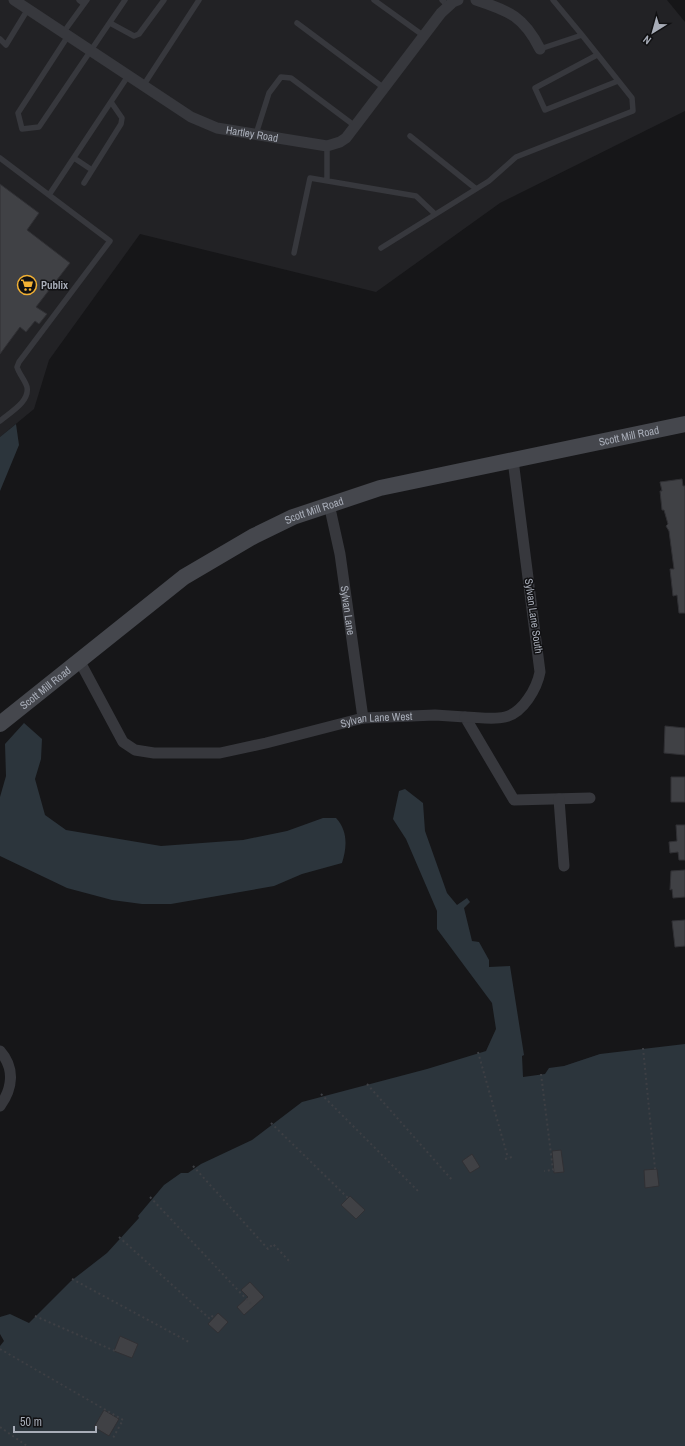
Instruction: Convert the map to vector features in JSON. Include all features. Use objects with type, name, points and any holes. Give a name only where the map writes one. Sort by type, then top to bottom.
[{"type":"street","name":"Hartley Road","points":[[14,0],[143,86],[203,123],[217,128],[327,146]]},
{"type":"street","points":[[476,0],[498,8],[524,23],[540,48]]},
{"type":"street","points":[[327,146],[340,142],[355,126],[449,2]]},
{"type":"street","name":"Scott Mill Road","points":[[0,724],[184,577],[254,536],[293,517],[380,488],[685,424]]},
{"type":"street","name":"Sylvan Lane South","points":[[465,717],[506,717],[516,712],[533,691],[538,681],[540,672],[513,460]]},
{"type":"street","name":"Sylvan Lane","points":[[329,504],[340,554],[363,718]]},
{"type":"street","name":"Sylvan Lane West","points":[[79,660],[123,742],[135,750],[147,752],[220,753],[266,743],[363,718],[435,715],[465,717]]},
{"type":"street","points":[[465,717],[514,800],[590,798]]},
{"type":"street","points":[[559,799],[564,866]]},
{"type":"street","points":[[0,1051],[11,1069],[12,1083],[0,1106]]},
{"type":"lane","points":[[83,1],[66,34],[18,113],[22,128],[39,127],[125,0]]},
{"type":"lane","points":[[110,23],[134,36],[139,34],[164,0]]},
{"type":"lane","points":[[143,86],[199,0]]},
{"type":"lane","points":[[374,0],[424,36]]},
{"type":"lane","points":[[381,248],[475,188],[489,181],[516,157],[633,111],[632,98],[553,0]]},
{"type":"lane","points":[[0,39],[6,45],[28,9]]},
{"type":"lane","points":[[298,23],[384,88]]},
{"type":"lane","points":[[540,48],[582,35]]},
{"type":"lane","points":[[597,55],[535,88],[545,110],[618,81]]},
{"type":"lane","points":[[49,195],[128,76]]},
{"type":"lane","points":[[256,134],[269,92],[281,77],[291,78],[355,126]]},
{"type":"lane","points":[[84,183],[121,124],[122,118],[111,102]]},
{"type":"lane","points":[[410,136],[475,188]]},
{"type":"lane","points":[[327,146],[327,180]]},
{"type":"lane","points":[[0,158],[110,241],[19,362],[17,367],[27,387],[27,394],[23,401],[0,420]]},
{"type":"lane","points":[[74,158],[92,170]]},
{"type":"lane","points":[[294,253],[310,178],[416,196],[435,214]]},
{"type":"path","points":[[643,1048],[655,1169]]},
{"type":"path","points":[[478,1052],[508,1158]]},
{"type":"path","points":[[541,1074],[553,1170],[544,1171]]},
{"type":"path","points":[[367,1084],[454,1181]]},
{"type":"path","points":[[321,1094],[420,1193]]},
{"type":"path","points":[[271,1123],[348,1198]]},
{"type":"path","points":[[505,1159],[512,1156]]},
{"type":"path","points":[[193,1166],[268,1249],[273,1244],[291,1263]]},
{"type":"path","points":[[150,1197],[251,1304]]},
{"type":"path","points":[[119,1237],[210,1319],[214,1314]]},
{"type":"path","points":[[72,1279],[190,1342]]},
{"type":"path","points":[[34,1316],[114,1351]]},
{"type":"path","points":[[0,1349],[123,1420],[113,1438]]},
{"type":"path","points":[[0,1427],[26,1446]]},
{"type":"shaded area","points":[[0,0],[667,0],[685,22],[685,111],[500,203],[376,292],[140,234],[49,360],[34,409],[0,437]]},
{"type":"shaded area","points":[[16,424],[19,445],[0,491],[0,437]]},
{"type":"shaded area","points":[[24,723],[42,739],[41,759],[35,779],[45,815],[66,830],[161,846],[243,840],[287,831],[323,818],[336,818],[343,828],[345,839],[345,851],[342,863],[302,874],[274,886],[171,904],[142,904],[112,900],[67,888],[0,856],[0,797],[6,776],[5,744]]},
{"type":"shaded area","points":[[405,789],[423,803],[425,831],[447,893],[457,905],[467,898],[470,902],[464,908],[472,941],[479,942],[489,960],[489,967],[510,966],[524,1055],[522,1056],[523,1077],[545,1074],[549,1068],[564,1066],[600,1054],[685,1044],[685,1446],[0,1446],[0,1346],[4,1341],[0,1334],[0,1317],[10,1314],[29,1323],[71,1281],[107,1253],[139,1218],[138,1216],[164,1185],[181,1173],[188,1173],[201,1164],[252,1140],[302,1102],[427,1069],[486,1051],[496,1029],[492,1003],[437,929],[437,911],[406,839],[393,819],[399,791]]},
{"type":"building","name":"Publix","points":[[0,184],[39,213],[27,230],[70,263],[36,307],[47,314],[39,324],[35,321],[26,332],[20,327],[0,354]]},
{"type":"building","points":[[682,479],[683,486],[685,486],[685,613],[679,613],[677,595],[673,596],[670,569],[674,569],[669,531],[666,526],[668,524],[664,510],[662,510],[660,491],[662,491],[660,482]]},
{"type":"building","points":[[665,726],[685,728],[685,755],[664,753]]},
{"type":"building","points":[[671,777],[685,777],[685,802],[671,802]]},
{"type":"building","points":[[676,825],[685,825],[685,860],[679,860],[678,852],[670,853],[669,842],[677,841]]},
{"type":"building","points":[[685,870],[685,897],[673,898],[672,889],[670,890],[671,871]]},
{"type":"building","points":[[685,920],[685,946],[675,947],[672,921]]},
{"type":"building","points":[[561,1150],[564,1172],[554,1173],[552,1151]]},
{"type":"building","points":[[472,1154],[480,1167],[470,1173],[462,1161]]},
{"type":"building","points":[[657,1169],[659,1186],[645,1188],[644,1170]]},
{"type":"building","points":[[350,1196],[365,1210],[356,1219],[341,1205]]},
{"type":"building","points":[[250,1282],[264,1297],[244,1315],[237,1307],[248,1297],[241,1290]]},
{"type":"building","points":[[218,1313],[228,1322],[218,1333],[208,1324]]},
{"type":"building","points":[[120,1336],[138,1344],[132,1358],[114,1351]]},
{"type":"building","points":[[104,1410],[119,1419],[109,1436],[94,1427]]},
{"type":"place","name":"Publix","points":[[27,285]]}]
